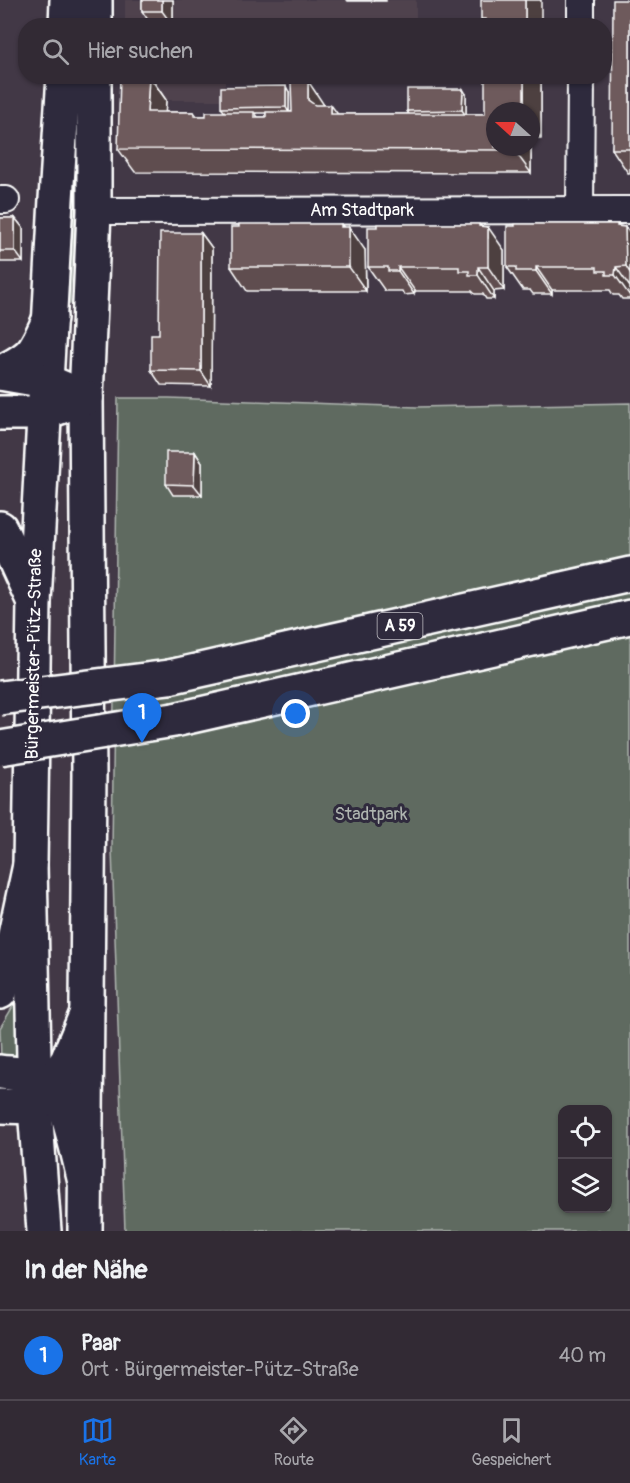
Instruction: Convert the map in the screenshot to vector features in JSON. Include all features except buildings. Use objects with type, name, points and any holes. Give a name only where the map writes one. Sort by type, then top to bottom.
[{"type":"main road","points":[[66,18],[67,0]]},
{"type":"main road","points":[[95,0],[95,18]]},
{"type":"main road","name":"Bürgermeister-Pütz-Straße","points":[[44,1231],[41,1089],[30,865],[34,602],[64,84]]},
{"type":"main road","points":[[85,1231],[89,774],[86,398],[94,211],[94,84]]},
{"type":"main road","points":[[0,373],[27,359],[36,348],[50,318]]},
{"type":"main road","points":[[0,373],[46,381],[86,398]]},
{"type":"main road","points":[[0,413],[44,413],[86,398]]},
{"type":"main road","points":[[0,528],[34,602]]},
{"type":"main road","name":"A 59","points":[[0,698],[169,677],[630,574]]},
{"type":"main road","name":"A 59","points":[[0,748],[174,720],[630,617]]},
{"type":"main road","points":[[0,992],[9,963],[30,865]]},
{"type":"main road","points":[[0,1106],[41,1089],[67,1061],[86,1015]]},
{"type":"main road","points":[[0,1072],[62,1099],[85,1182]]},
{"type":"street","points":[[581,18],[582,0]]},
{"type":"street","points":[[580,210],[581,84]]},
{"type":"street","name":"Am Stadtpark","points":[[94,211],[630,210]]},
{"type":"shaded area","points":[[125,0],[416,0],[416,18],[125,18]]},
{"type":"shaded area","points":[[125,84],[225,84],[225,100],[125,100]]},
{"type":"green space","points":[[82,84],[70,304],[62,304],[69,197]]},
{"type":"green space","name":"Stadtpark","points":[[118,398],[417,407],[630,403],[630,1231],[125,1231],[112,850]]},
{"type":"green space","points":[[15,1003],[21,1003],[21,1058],[1,1058],[0,1028]]},
{"type":"place","name":"Paar","points":[[142,743]]}]
